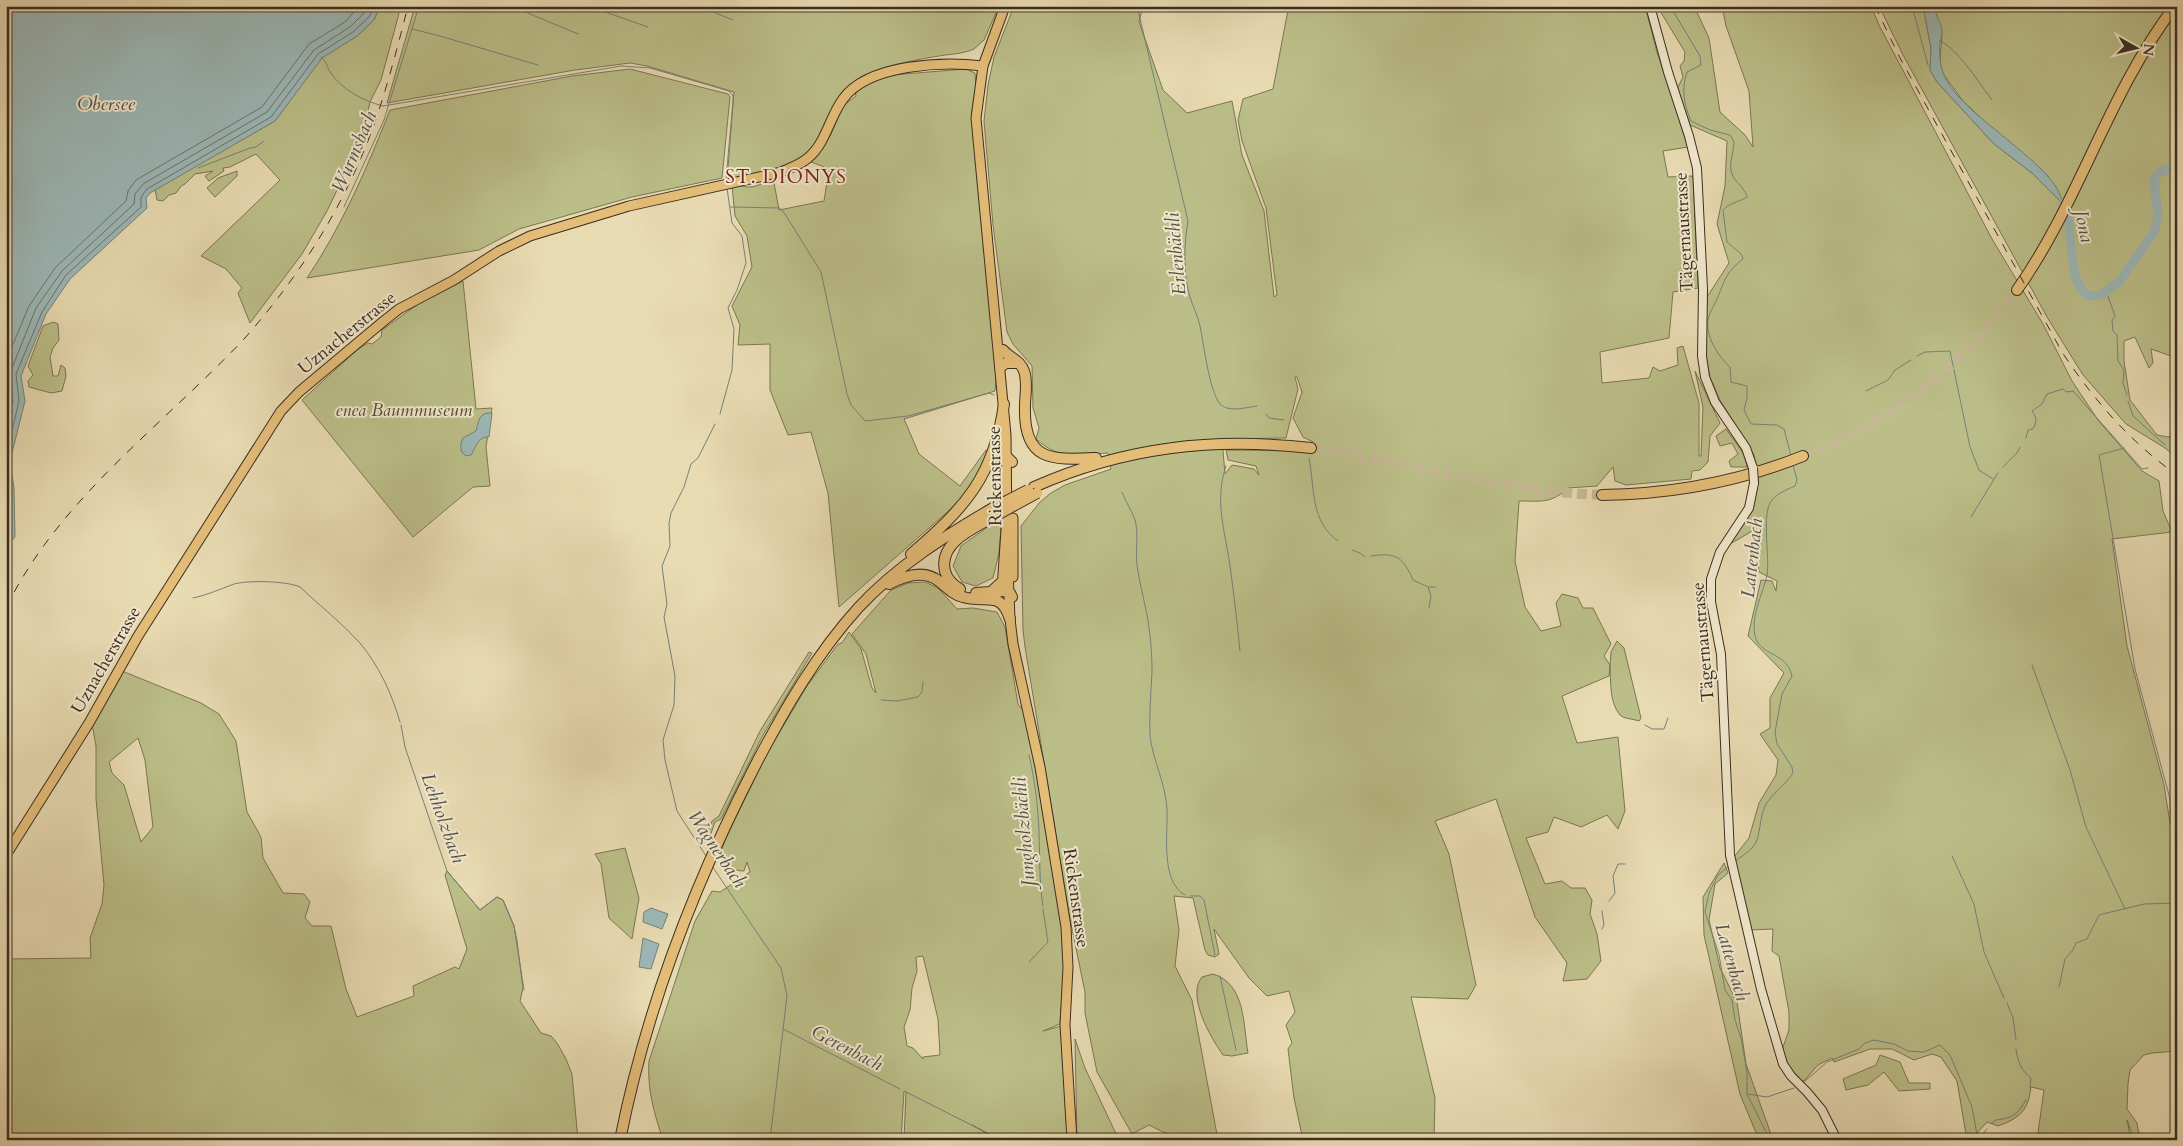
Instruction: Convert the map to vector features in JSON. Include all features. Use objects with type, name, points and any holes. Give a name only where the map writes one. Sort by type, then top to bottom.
[{"type":"highway","points":[[2017,290],[2054,234],[2130,75],[2149,43],[2175,6]]},
{"type":"highway","points":[[1003,350],[1020,364],[1024,370],[1026,379],[1025,412],[1027,430],[1031,442],[1036,449],[1045,455],[1062,460],[1110,459]]},
{"type":"highway","points":[[1002,365],[1020,364]]},
{"type":"highway","points":[[881,585],[888,575],[957,510],[978,482],[992,458],[1004,404]]},
{"type":"highway","points":[[620,1140],[631,1091],[654,1013],[678,941],[717,845],[759,759],[797,690],[830,642],[868,598],[881,585],[933,546],[1066,474],[1110,459],[1142,452],[1207,444],[1251,443],[1311,448]]},
{"type":"highway","points":[[992,458],[1001,454],[1010,459]]},
{"type":"highway","points":[[1602,495],[1650,494],[1704,486],[1750,475],[1795,459]]},
{"type":"highway","points":[[994,512],[956,540],[950,547],[944,560],[946,576],[956,587],[967,592],[989,595],[1002,603],[1010,619]]},
{"type":"highway","points":[[989,595],[1002,581],[1007,523]]},
{"type":"highway","points":[[868,598],[897,580],[921,575],[936,579],[962,597],[1010,593]]},
{"type":"main road","name":"Rickenstrasse","points":[[1005,6],[983,66],[976,118],[1002,365],[1013,450],[1010,459],[1007,523],[1010,593],[1026,682],[1025,693]]},
{"type":"main road","name":"Uznacherstrasse","points":[[6,855],[89,723],[129,651],[193,547],[281,411],[299,392],[399,309],[454,280],[515,242],[550,229],[629,206],[781,172],[808,158],[817,150],[843,98],[850,90],[868,78],[892,71],[934,65],[983,66]]},
{"type":"main road","name":"Rickenstrasse","points":[[991,259],[1003,350],[1004,404],[1010,459],[1010,619],[1021,682],[1025,693],[1040,767],[1066,927],[1068,967],[1065,1025],[1072,1140]]},
{"type":"street","name":"Tägernaustrasse","points":[[1650,6],[1668,72],[1689,136],[1696,168],[1703,289],[1702,356],[1705,377],[1715,402],[1746,448],[1753,468],[1754,483],[1748,508],[1720,552],[1711,579],[1712,602],[1721,654],[1732,862],[1770,1023],[1783,1064],[1822,1110],[1837,1140]]},
{"type":"green space","points":[[380,6],[401,6],[381,80],[370,102],[366,121],[350,163],[327,211],[302,254],[250,323],[238,293],[242,288],[226,269],[201,256],[280,180],[256,154],[230,167],[223,168],[224,171],[209,181],[205,176],[213,171],[195,174],[176,193],[169,195],[163,201],[157,200],[155,189],[275,121],[322,57],[357,36],[374,20]]},
{"type":"green space","points":[[415,6],[999,6],[984,40],[974,49],[901,63],[869,73],[850,86],[835,107],[818,141],[800,159],[774,170],[727,180],[734,92],[647,66],[630,63],[575,70],[387,103]]},
{"type":"green space","points":[[1014,6],[1143,6],[1139,22],[1163,90],[1187,113],[1232,101],[1242,155],[1264,211],[1274,297],[1277,295],[1266,208],[1242,141],[1238,120],[1243,99],[1273,89],[1288,10],[1287,6],[1645,6],[1657,52],[1688,147],[1663,151],[1668,177],[1693,176],[1698,288],[1673,292],[1669,338],[1600,352],[1602,383],[1649,378],[1653,367],[1660,371],[1678,365],[1677,348],[1683,346],[1699,403],[1699,456],[1701,456],[1703,407],[1695,371],[1720,423],[1710,436],[1708,462],[1700,470],[1692,471],[1691,479],[1626,485],[1615,481],[1613,467],[1597,486],[1568,488],[1556,497],[1545,501],[1519,501],[1515,561],[1525,607],[1541,631],[1561,626],[1556,603],[1562,594],[1578,598],[1583,608],[1593,608],[1611,644],[1604,656],[1610,665],[1609,676],[1562,696],[1577,743],[1618,737],[1625,811],[1618,829],[1607,815],[1581,827],[1554,817],[1548,832],[1526,838],[1545,884],[1562,881],[1571,888],[1585,888],[1592,900],[1590,914],[1597,934],[1601,961],[1587,979],[1563,981],[1567,963],[1535,917],[1496,799],[1435,821],[1449,854],[1476,985],[1468,999],[1411,997],[1435,1098],[1434,1140],[1303,1140],[1294,1098],[1288,1049],[1292,1043],[1286,1025],[1295,1012],[1289,991],[1267,996],[1249,978],[1214,929],[1219,954],[1215,957],[1208,955],[1205,950],[1193,898],[1174,896],[1179,930],[1175,966],[1192,1000],[1218,1140],[1176,1140],[1149,1125],[1132,1134],[1097,1072],[1085,1013],[1085,992],[1069,914],[1025,647],[1021,526],[1040,502],[1051,493],[1065,485],[1111,469],[1108,453],[1062,454],[1045,446],[1036,439],[1039,428],[1033,408],[1032,366],[1013,344],[1007,332],[993,225],[984,121],[988,85],[994,57]],"holes":[[[1295,377],[1297,377],[1302,392],[1293,418],[1303,437],[1313,442],[1314,451],[1226,450],[1228,460],[1256,466],[1259,475],[1254,469],[1232,465],[1225,474],[1222,439],[1286,438],[1298,389]]]},
{"type":"green space","points":[[1657,6],[1694,6],[1709,38],[1720,112],[1745,135],[1753,147],[1749,91],[1726,26],[1722,6],[1871,6],[1879,25],[1992,239],[2043,324],[2072,381],[2098,420],[2142,471],[2159,481],[2163,511],[2172,532],[2112,539],[2127,646],[2164,785],[2170,823],[2177,830],[2177,1051],[2144,1055],[2130,1070],[2127,1109],[2137,1123],[2140,1140],[2134,1140],[2127,1120],[2131,1140],[2037,1140],[2044,1090],[2031,1087],[2028,1102],[2022,1112],[2012,1120],[1998,1126],[1987,1122],[1977,1133],[1987,1140],[1967,1140],[1957,1081],[1941,1057],[1932,1054],[1914,1060],[1892,1049],[1870,1049],[1834,1062],[1832,1058],[1818,1065],[1804,1081],[1798,1081],[1788,1067],[1782,1050],[1789,1030],[1789,1012],[1779,956],[1772,951],[1773,929],[1750,930],[1734,857],[1749,838],[1759,803],[1776,775],[1778,760],[1760,734],[1770,728],[1770,698],[1784,673],[1748,636],[1761,580],[1772,581],[1776,591],[1777,581],[1759,572],[1754,530],[1730,544],[1752,511],[1758,481],[1754,455],[1720,400],[1710,377],[1705,351],[1707,297],[1729,263],[1717,224],[1725,186],[1727,141],[1690,125],[1677,89],[1683,77],[1680,66],[1684,61],[1685,52]]},
{"type":"green space","points":[[1879,6],[1923,6],[1931,48],[1930,70],[1937,82],[1994,144],[2032,173],[2061,202],[2048,176],[1963,101],[1946,78],[1941,70],[1942,33],[1934,6],[2177,6],[2177,358],[2151,349],[2153,363],[2149,368],[2135,337],[2124,341],[2124,361],[2130,400],[2157,435],[2168,437],[2177,434],[2177,458],[2165,448],[2126,424],[2083,375],[2047,317],[1903,55]]},
{"type":"green space","points":[[630,69],[728,94],[730,97],[722,178],[632,197],[519,229],[479,250],[307,278],[332,238],[353,196],[390,110],[572,76]]},
{"type":"green space","points":[[966,69],[975,73],[976,85],[972,111],[997,370],[995,391],[904,419],[919,454],[960,486],[986,450],[990,453],[967,491],[953,507],[839,607],[828,493],[811,432],[788,435],[770,390],[770,344],[738,345],[740,325],[732,306],[752,267],[747,236],[735,216],[732,186],[755,186],[773,177],[779,210],[824,201],[829,169],[809,161],[830,136],[844,105],[856,96],[855,91],[879,76]]},
{"type":"green space","points":[[237,171],[237,176],[215,197],[207,188],[218,178]]},
{"type":"green space","name":"enea Baummuseum","points":[[463,281],[476,409],[492,408],[486,447],[490,486],[473,487],[413,537],[302,400],[357,350],[368,343],[372,344],[381,337],[382,330],[421,302]]},
{"type":"green space","points":[[53,322],[58,324],[59,340],[53,348],[50,357],[53,376],[58,376],[61,365],[65,368],[66,376],[62,391],[51,393],[29,387],[28,381],[33,375],[28,366],[43,326]]},
{"type":"green space","points":[[1726,429],[1744,454],[1747,467],[1731,467],[1729,461],[1738,454],[1732,443],[1720,446],[1716,436]]},
{"type":"green space","points":[[996,521],[1001,526],[999,553],[993,578],[976,586],[962,582],[953,566],[961,546]]},
{"type":"green space","points":[[925,582],[938,588],[957,609],[973,608],[997,612],[1005,627],[1018,704],[1027,718],[1051,853],[1064,942],[1064,996],[1060,1024],[1043,1031],[1062,1026],[1071,1140],[1001,1140],[972,1125],[998,1140],[904,1140],[906,1092],[904,1091],[901,1140],[663,1140],[652,1101],[649,1061],[695,921],[712,891],[720,892],[750,872],[747,862],[744,871],[735,870],[727,863],[721,851],[726,838],[766,755],[807,686],[849,632],[861,649],[872,688],[876,693],[866,654],[852,634],[891,590],[908,583]],"holes":[[[923,956],[938,1019],[940,1055],[923,1057],[923,1059],[913,1048],[907,1046],[904,1027],[910,1010],[912,988],[917,971],[916,957]]]},
{"type":"green space","points":[[1617,641],[1624,648],[1641,718],[1639,721],[1626,718],[1616,710],[1612,698],[1611,652]]},
{"type":"green space","points":[[809,652],[812,653],[762,737],[721,819],[715,822],[709,839],[705,838],[712,821],[719,816],[760,731]]},
{"type":"green space","points":[[122,671],[201,703],[219,714],[236,741],[247,812],[261,837],[263,858],[283,893],[304,894],[310,902],[305,918],[312,926],[331,926],[346,989],[357,1017],[414,996],[413,986],[455,967],[459,969],[467,949],[445,875],[447,871],[480,910],[497,897],[503,900],[514,926],[517,941],[523,988],[520,1001],[541,1033],[551,1036],[557,1043],[572,1074],[578,1140],[6,1140],[6,959],[91,958],[90,938],[102,904],[104,885],[96,799],[96,746],[93,729],[89,723]],"holes":[[[138,738],[145,760],[153,827],[141,842],[124,785],[112,773],[109,762]]]},
{"type":"green space","points":[[625,848],[639,898],[632,939],[609,918],[601,864],[595,854]]},
{"type":"green space","points":[[1724,863],[1728,873],[1715,884],[1709,920],[1720,968],[1737,1002],[1746,1064],[1773,1140],[1759,1140],[1740,1094],[1704,935],[1703,897]]},
{"type":"green space","points":[[1213,974],[1224,979],[1237,996],[1241,1007],[1248,1053],[1232,1056],[1223,1055],[1202,1017],[1198,1006],[1198,985],[1202,977]]},
{"type":"green space","points":[[1075,1039],[1085,1068],[1119,1140],[1077,1140]]},
{"type":"green space","points":[[1880,1055],[1900,1062],[1909,1083],[1930,1083],[1930,1089],[1899,1091],[1884,1072],[1868,1085],[1846,1090],[1843,1079],[1876,1065]]},
{"type":"water","name":"Obersee","points":[[6,6],[380,6],[374,20],[357,36],[322,58],[275,121],[150,193],[146,198],[147,208],[70,279],[46,314],[21,376],[25,401],[10,461],[14,488],[15,537],[6,547]]},
{"type":"water","points":[[1923,6],[1934,6],[1942,28],[1940,43],[1941,66],[1946,79],[1956,94],[2046,174],[2057,189],[2062,203],[2032,173],[1994,144],[1937,82],[1930,70],[1931,48]]},
{"type":"water","points":[[492,413],[489,437],[482,438],[471,455],[466,456],[461,448],[463,438],[476,431],[482,415]]},
{"type":"water","points":[[651,908],[668,914],[662,929],[643,922],[644,912]]},
{"type":"water","points":[[643,938],[659,944],[651,969],[639,967]]},
{"type":"waterway","name":"Wurmsbach","points":[[344,207],[384,120],[419,6]]},
{"type":"waterway","points":[[511,6],[578,34]]},
{"type":"waterway","points":[[526,12],[547,6]]},
{"type":"waterway","points":[[588,6],[648,27]]},
{"type":"waterway","points":[[698,6],[733,20]]},
{"type":"waterway","name":"Erlenbächli","points":[[1137,6],[1188,221],[1185,249],[1186,279],[1199,322],[1213,389],[1220,404],[1224,407],[1238,409],[1257,406]]},
{"type":"waterway","name":"Lattenbach","points":[[1670,6],[1700,56],[1701,65],[1687,72],[1684,85],[1685,103],[1691,121],[1710,130],[1730,135],[1734,142],[1731,170],[1733,177],[1744,190],[1747,197],[1723,210],[1727,242],[1741,254],[1743,259],[1733,267],[1725,280],[1708,319],[1708,332],[1713,345],[1730,367],[1731,382],[1747,386],[1744,410],[1751,424],[1777,425],[1784,429],[1791,456]]},
{"type":"waterway","points":[[1912,6],[1928,65]]},
{"type":"waterway","points":[[412,29],[538,65]]},
{"type":"waterway","points":[[1940,41],[1954,51],[1992,100]]},
{"type":"waterway","name":"Jona","points":[[2177,43],[2174,47],[2177,63]]},
{"type":"waterway","points":[[321,57],[329,71],[347,90],[361,98],[383,106],[621,66],[650,68],[729,91],[733,96],[733,101],[726,179]]},
{"type":"waterway","points":[[198,168],[256,147],[264,141]]},
{"type":"waterway","name":"Jona","points":[[2063,204],[2067,214],[2076,278],[2088,296],[2101,295],[2119,282],[2154,232],[2158,216],[2154,179],[2158,173],[2177,165]]},
{"type":"waterway","name":"Wagnerbach","points":[[720,414],[732,370],[734,329],[728,308],[737,290],[746,263],[742,236],[732,223],[727,188]]},
{"type":"waterway","points":[[730,207],[780,208],[785,214],[821,272],[847,394],[851,405],[865,421],[908,416],[989,393],[994,395]]},
{"type":"waterway","points":[[2106,291],[2115,316],[2112,320],[2113,331],[2117,335],[2118,361],[2124,370],[2123,383],[2127,395]]},
{"type":"waterway","points":[[1917,356],[1925,352],[1950,351],[1970,447],[1979,470],[1993,479]]},
{"type":"waterway","points":[[1866,391],[1888,380],[1895,370],[1911,360]]},
{"type":"waterway","points":[[2026,438],[2028,430],[2033,429],[2036,422],[2032,411],[2042,404],[2047,394],[2063,389],[2066,392],[2073,391],[2142,469],[2148,468]]},
{"type":"waterway","points":[[2128,401],[2133,416],[2165,445]]},
{"type":"waterway","points":[[1266,414],[1269,418],[1284,420]]},
{"type":"waterway","name":"Wagnerbach","points":[[706,856],[677,811],[665,760],[663,740],[674,705],[675,676],[664,617],[667,604],[662,566],[670,546],[669,523],[671,513],[684,487],[691,464],[698,458],[715,424]]},
{"type":"waterway","points":[[2003,467],[2017,453],[2020,447]]},
{"type":"waterway","points":[[2124,448],[2099,455],[2135,669],[2170,799],[2171,823],[2177,828]]},
{"type":"waterway","points":[[1309,458],[1313,493],[1318,514],[1322,524],[1338,541]]},
{"type":"waterway","name":"Lattenbach","points":[[1734,862],[1756,843],[1765,806],[1793,773],[1792,767],[1777,744],[1775,732],[1782,694],[1792,676],[1785,663],[1759,645],[1754,631],[1755,615],[1768,567],[1766,528],[1768,510],[1770,503],[1775,497],[1795,486],[1797,480],[1793,465]]},
{"type":"waterway","points":[[1226,466],[1221,491],[1221,504],[1240,651]]},
{"type":"waterway","points":[[1971,517],[1998,473]]},
{"type":"waterway","points":[[1122,492],[1136,525],[1137,565],[1150,633],[1152,671],[1150,736],[1166,800],[1167,856],[1172,879],[1177,889],[1185,895]]},
{"type":"waterway","points":[[1352,550],[1365,557]]},
{"type":"waterway","points":[[1371,556],[1387,555],[1398,558],[1406,566],[1413,580],[1428,587],[1436,587]]},
{"type":"waterway","name":"Lehholzbach","points":[[193,598],[241,583],[277,582],[300,587],[346,628],[367,652],[384,681],[400,722]]},
{"type":"waterway","points":[[1428,587],[1431,596],[1429,608]]},
{"type":"waterway","points":[[2032,665],[2070,770],[2086,827],[2125,909]]},
{"type":"waterway","points":[[881,700],[897,701],[918,697],[922,692],[923,682]]},
{"type":"waterway","points":[[1645,725],[1652,729],[1664,729],[1668,718]]},
{"type":"waterway","name":"Lehholzbach","points":[[401,725],[405,747],[447,871],[480,910],[497,897],[503,900],[514,926],[524,990]]},
{"type":"waterway","name":"Jungholzbächli","points":[[1029,755],[1037,803],[1043,906]]},
{"type":"waterway","points":[[1952,856],[1974,904],[1984,952],[2004,998]]},
{"type":"waterway","points":[[1609,901],[1615,893],[1613,876],[1618,864],[1625,864]]},
{"type":"waterway","name":"Wagnerbach","points":[[712,866],[781,968],[787,996],[770,1140]]},
{"type":"waterway","name":"Lattenbach","points":[[1729,866],[1718,875],[1709,893],[1705,912],[1719,955],[1725,990],[1732,1000],[1735,1020],[1741,1038],[1747,1072],[1747,1094],[1768,1136],[1767,1140]]},
{"type":"waterway","points":[[1190,896],[1200,896],[1204,900],[1215,955]]},
{"type":"waterway","points":[[2059,987],[2065,959],[2076,943],[2087,939],[2099,915],[2144,904],[2177,903]]},
{"type":"waterway","name":"Jungholzbächli","points":[[1029,962],[1048,942],[1043,909]]},
{"type":"waterway","points":[[1602,911],[1604,925],[1602,929]]},
{"type":"waterway","points":[[1220,976],[1236,1050]]},
{"type":"waterway","points":[[2007,1003],[2013,1018],[2016,1040]]},
{"type":"waterway","name":"Gerenbach","points":[[783,1029],[900,1089]]},
{"type":"waterway","name":"Lattenbach","points":[[1803,1083],[1827,1062],[1859,1049],[1865,1043],[1874,1040],[1894,1044],[1908,1051],[1924,1052],[1940,1045],[1950,1055],[1972,1107],[1978,1140]]},
{"type":"waterway","points":[[2016,1049],[2020,1065],[2031,1078],[2030,1088]]},
{"type":"waterway","name":"Lattenbach","points":[[1748,1094],[1767,1097],[1794,1088]]},
{"type":"waterway","name":"Gerenbach","points":[[906,1092],[1001,1140]]},
{"type":"waterway","points":[[1992,1123],[2014,1115],[2026,1100]]},
{"type":"waterway","points":[[1978,1140],[1987,1129]]},
{"type":"tunnel","points":[[1803,456],[1840,440],[1885,416],[1927,385],[1966,350],[2017,290]]},
{"type":"tunnel","points":[[1311,448],[1348,453],[1529,488],[1565,493],[1602,495]]},
{"type":"railway","points":[[6,608],[28,569],[54,532],[114,465],[244,339],[283,292],[317,242],[347,189],[371,133],[382,102],[408,6]]},
{"type":"railway","points":[[1875,6],[1900,58],[2062,352],[2086,386],[2128,434],[2177,475]]},
{"type":"district","name":"ST. DIONYS","points":[[786,177]]}]
